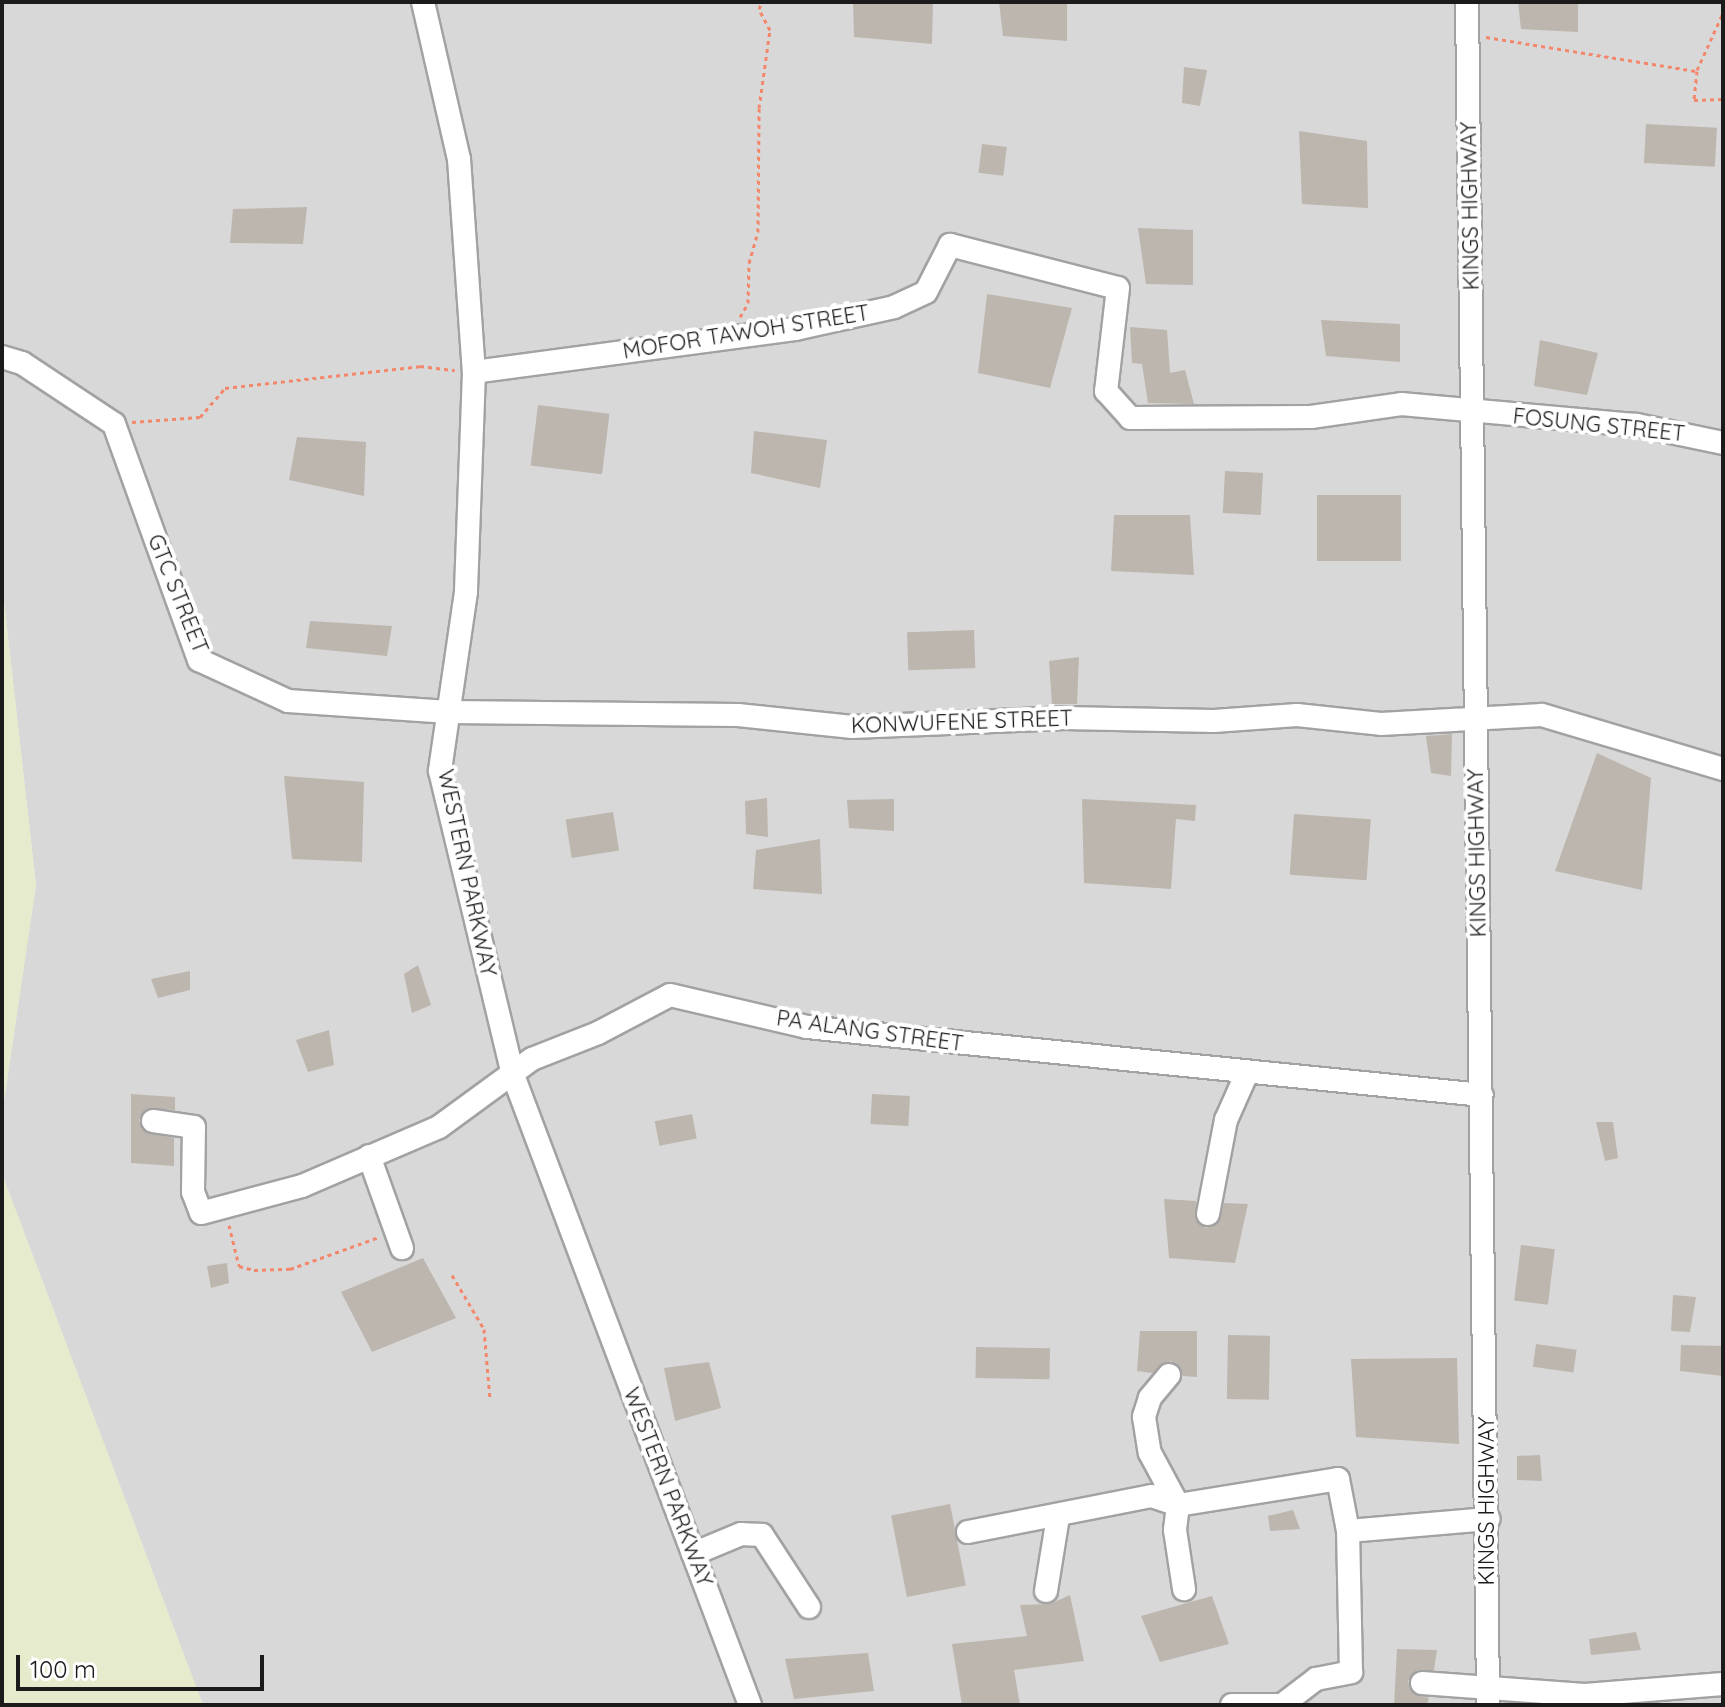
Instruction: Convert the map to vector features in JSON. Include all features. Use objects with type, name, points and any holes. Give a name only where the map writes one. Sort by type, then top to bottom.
[{"type":"street","name":"WESTERN PARKWAY","points":[[423,2],[459,159],[474,372],[466,592],[440,771],[513,1075],[750,1705]]},
{"type":"street","name":"KINGS HIGHWAY","points":[[1467,2],[1488,1698]]},
{"type":"street","name":"MOFOR TAWOH STREET","points":[[474,372],[795,329],[894,307],[926,292],[950,245],[1118,288],[1106,391],[1130,418],[1311,417],[1401,404],[1474,413]]},
{"type":"street","points":[[2,357],[22,363],[114,424]]},
{"type":"street","name":"FOSUNG STREET","points":[[1474,413],[1637,425],[1723,443]]},
{"type":"street","name":"GTC STREET","points":[[114,424],[199,660],[288,701],[449,712]]},
{"type":"street","name":"KONWUFENE STREET","points":[[449,712],[659,712],[852,727],[1064,718],[1214,721],[1297,715],[1381,724],[1542,715],[1723,769]]},
{"type":"street","name":"PA ALANG STREET","points":[[153,1121],[194,1127],[193,1192],[201,1213],[228,1207],[302,1186],[439,1127],[532,1059],[598,1033],[670,995],[807,1027],[1131,1058],[1246,1075],[1482,1095]]},
{"type":"street","points":[[1208,1214],[1226,1120],[1246,1075]]},
{"type":"street","points":[[369,1156],[399,1240]]},
{"type":"street","points":[[1169,1375],[1150,1398],[1144,1417],[1150,1453],[1178,1505],[1175,1530],[1184,1589]]},
{"type":"street","points":[[968,1532],[1058,1517],[1152,1496],[1178,1505],[1338,1479],[1348,1531],[1351,1672],[1316,1679],[1282,1705],[1232,1705]]},
{"type":"street","points":[[1046,1591],[1058,1517]]},
{"type":"street","points":[[1348,1531],[1488,1519]]},
{"type":"street","points":[[693,1554],[757,1532],[774,1546],[809,1607]]},
{"type":"street","points":[[1422,1683],[1488,1698],[1585,1695],[1723,1684]]},
{"type":"path","points":[[740,317],[748,303],[749,263],[758,232],[759,108],[770,30],[759,9],[762,2]]},
{"type":"path","points":[[1723,13],[1697,71],[1694,100],[1723,99]]},
{"type":"path","points":[[1467,36],[1648,59],[1697,71]]},
{"type":"path","points":[[114,424],[200,417],[225,388],[420,366],[474,372]]},
{"type":"path","points":[[228,1207],[225,1214],[239,1266],[254,1270],[301,1266],[399,1240]]},
{"type":"path","points":[[452,1275],[484,1329],[490,1399]]},
{"type":"shaded area","points":[[2,2],[1723,2],[1723,1705],[203,1705],[2,1174],[2,1114],[36,885],[2,584]]},
{"type":"green space","points":[[2,584],[36,885],[2,1115]]},
{"type":"green space","points":[[2,1174],[203,1705],[2,1705]]},
{"type":"building","points":[[853,2],[933,2],[932,44],[854,37]]},
{"type":"building","points":[[999,2],[1067,2],[1067,41],[1003,36]]},
{"type":"building","points":[[1518,2],[1578,2],[1578,32],[1521,29]]},
{"type":"building","points":[[1184,67],[1207,70],[1200,106],[1182,103]]},
{"type":"building","points":[[1646,124],[1717,128],[1715,167],[1644,163]]},
{"type":"building","points":[[1299,131],[1367,141],[1368,208],[1302,204]]},
{"type":"building","points":[[982,144],[1007,147],[1003,176],[978,173]]},
{"type":"building","points":[[307,207],[303,244],[230,243],[233,209]]},
{"type":"building","points":[[1138,228],[1193,230],[1193,285],[1146,284]]},
{"type":"building","points":[[987,294],[1072,308],[1050,388],[978,373]]},
{"type":"building","points":[[1321,320],[1400,324],[1400,362],[1326,356]]},
{"type":"building","points":[[1130,327],[1167,330],[1170,373],[1185,370],[1194,404],[1148,403],[1142,364],[1132,363]]},
{"type":"building","points":[[1540,340],[1598,353],[1587,395],[1534,386]]},
{"type":"building","points":[[538,405],[609,414],[602,474],[531,466]]},
{"type":"building","points":[[754,431],[827,440],[820,488],[751,473]]},
{"type":"building","points":[[297,437],[366,442],[364,496],[289,480]]},
{"type":"building","points":[[1225,471],[1263,473],[1261,515],[1223,513]]},
{"type":"building","points":[[1317,495],[1401,495],[1401,561],[1317,561]]},
{"type":"building","points":[[1114,515],[1190,515],[1194,575],[1111,571]]},
{"type":"building","points":[[310,621],[392,626],[387,656],[306,648]]},
{"type":"building","points":[[974,630],[975,668],[908,670],[907,632]]},
{"type":"building","points":[[1079,657],[1077,704],[1052,704],[1049,661]]},
{"type":"building","points":[[1452,734],[1451,776],[1431,773],[1426,736]]},
{"type":"building","points":[[1597,753],[1651,778],[1642,890],[1555,871]]},
{"type":"building","points":[[284,776],[364,782],[362,862],[292,859]]},
{"type":"building","points":[[767,798],[768,837],[746,834],[745,801]]},
{"type":"building","points":[[894,799],[894,831],[849,828],[847,800]]},
{"type":"building","points":[[1082,799],[1196,805],[1195,821],[1176,819],[1171,889],[1084,883]]},
{"type":"building","points":[[613,812],[619,851],[572,858],[566,820]]},
{"type":"building","points":[[1294,814],[1371,819],[1367,880],[1290,875]]},
{"type":"building","points":[[820,839],[822,894],[753,889],[756,850]]},
{"type":"building","points":[[418,965],[431,1005],[412,1013],[404,974]]},
{"type":"building","points":[[190,971],[190,990],[158,998],[151,979]]},
{"type":"building","points":[[329,1030],[334,1065],[308,1072],[296,1040]]},
{"type":"building","points":[[131,1094],[175,1097],[175,1110],[149,1108],[139,1120],[145,1132],[174,1138],[174,1166],[131,1163]]},
{"type":"building","points":[[872,1094],[910,1096],[908,1126],[870,1124]]},
{"type":"building","points":[[692,1114],[697,1139],[659,1146],[655,1121]]},
{"type":"building","points":[[1596,1122],[1613,1122],[1618,1158],[1605,1161]]},
{"type":"building","points":[[1164,1199],[1196,1201],[1195,1219],[1206,1228],[1219,1222],[1224,1203],[1248,1204],[1235,1263],[1169,1258]]},
{"type":"building","points":[[1521,1245],[1555,1249],[1548,1305],[1514,1301]]},
{"type":"building","points":[[423,1258],[456,1318],[372,1352],[341,1292]]},
{"type":"building","points":[[227,1263],[229,1283],[211,1288],[207,1266]]},
{"type":"building","points":[[1673,1295],[1696,1297],[1690,1332],[1671,1331]]},
{"type":"building","points":[[1140,1331],[1197,1331],[1197,1377],[1183,1376],[1171,1361],[1152,1373],[1137,1371]]},
{"type":"building","points":[[1228,1335],[1270,1336],[1269,1400],[1227,1399]]},
{"type":"building","points":[[1536,1344],[1577,1350],[1573,1372],[1533,1367]]},
{"type":"building","points":[[1681,1345],[1723,1346],[1723,1376],[1680,1371]]},
{"type":"building","points":[[976,1347],[1050,1348],[1049,1379],[975,1378]]},
{"type":"building","points":[[1457,1358],[1459,1444],[1356,1437],[1351,1359]]},
{"type":"building","points":[[709,1362],[721,1408],[675,1421],[664,1368]]},
{"type":"building","points":[[1540,1455],[1542,1481],[1517,1480],[1517,1456]]},
{"type":"building","points":[[950,1504],[966,1585],[907,1597],[891,1515]]},
{"type":"building","points":[[1293,1510],[1300,1529],[1270,1531],[1268,1516]]},
{"type":"building","points":[[1070,1595],[1084,1661],[1014,1670],[1020,1705],[962,1705],[952,1644],[1027,1636],[1020,1605],[1050,1604]]},
{"type":"building","points":[[1212,1596],[1229,1644],[1160,1662],[1141,1616]]},
{"type":"building","points":[[1636,1632],[1641,1650],[1591,1655],[1589,1639]]},
{"type":"building","points":[[1397,1649],[1437,1650],[1434,1670],[1417,1670],[1408,1681],[1414,1694],[1429,1698],[1427,1705],[1394,1705]]},
{"type":"building","points":[[868,1653],[874,1691],[794,1699],[785,1659]]}]
